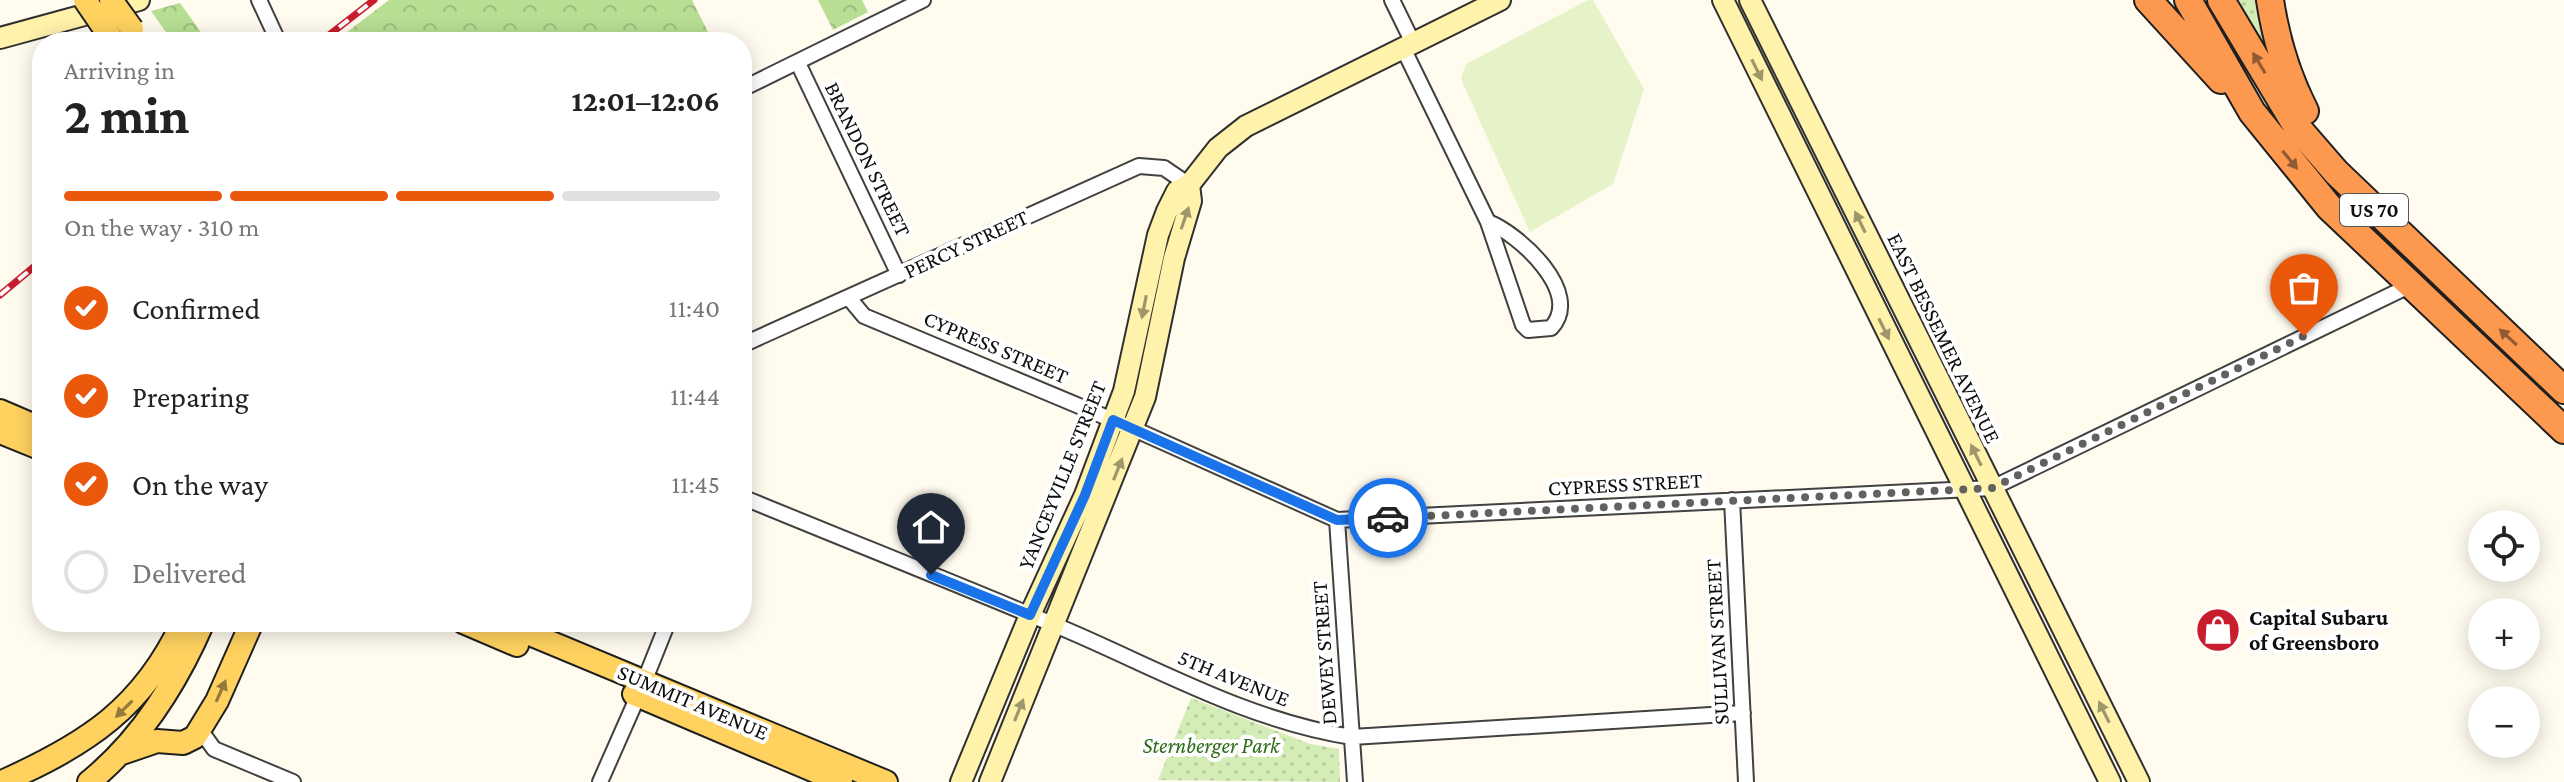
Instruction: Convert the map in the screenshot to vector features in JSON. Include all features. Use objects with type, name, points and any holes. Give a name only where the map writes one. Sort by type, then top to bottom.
[{"type":"highway","points":[[2148,0],[2252,112]]},
{"type":"highway","name":"US 70","points":[[2188,0],[2252,112],[2329,207],[2409,286],[2560,424]]},
{"type":"highway","name":"US 70","points":[[2221,0],[2297,127],[2336,172],[2564,390]]},
{"type":"highway","points":[[2270,0],[2275,35],[2292,85],[2336,172]]},
{"type":"main road","points":[[85,0],[119,32]]},
{"type":"main road","points":[[111,0],[123,32]]},
{"type":"main road","points":[[0,38],[139,0]]},
{"type":"main road","name":"YANCEYVILLE STREET","points":[[961,782],[1030,615],[1085,495],[1113,420],[1133,357],[1158,235],[1177,191],[1189,185],[1218,148],[1246,126],[1500,0]]},
{"type":"main road","points":[[1723,0],[2007,581],[2110,782]]},
{"type":"main road","name":"EAST BESSEMER AVENUE","points":[[1750,0],[2139,782]]},
{"type":"main road","points":[[990,782],[1134,429],[1152,374],[1174,258],[1191,201],[1189,185]]},
{"type":"main road","points":[[0,411],[32,425]]},
{"type":"main road","points":[[0,420],[32,434]]},
{"type":"main road","points":[[0,432],[32,445]]},
{"type":"main road","points":[[2007,581],[2031,593],[2046,595]]},
{"type":"main road","points":[[2,782],[78,745],[116,717],[148,683],[177,632]]},
{"type":"main road","points":[[89,782],[119,754],[160,703],[198,632]]},
{"type":"main road","points":[[119,754],[157,741],[183,743],[208,740],[248,632]]},
{"type":"main road","name":"SUMMIT AVENUE","points":[[490,632],[886,782]]},
{"type":"main road","name":"SUMMIT AVENUE","points":[[522,632],[841,782]]},
{"type":"street","points":[[259,0],[274,32]]},
{"type":"street","points":[[752,84],[923,0]]},
{"type":"street","points":[[1392,0],[1408,45],[1488,222],[1523,325],[1528,330],[1551,328],[1558,320],[1560,300],[1555,286],[1532,253],[1503,228],[1488,222]]},
{"type":"street","name":"BRANDON STREET","points":[[798,63],[899,275]]},
{"type":"street","name":"PERCY STREET","points":[[752,341],[1139,166],[1164,168],[1189,185]]},
{"type":"street","name":"CYPRESS STREET","points":[[849,298],[864,316],[1134,429],[1337,520],[1992,488],[2409,286]]},
{"type":"street","name":"SULLIVAN STREET","points":[[1732,500],[1746,782]]},
{"type":"street","name":"5TH AVENUE","points":[[752,501],[1054,625],[1235,706],[1298,728],[1352,737],[1743,713]]},
{"type":"street","name":"DEWEY STREET","points":[[1337,520],[1355,782]]},
{"type":"street","points":[[600,782],[664,632]]},
{"type":"street","points":[[208,740],[293,782]]},
{"type":"green space","points":[[389,0],[692,0],[708,32],[347,32]]},
{"type":"green space","points":[[818,0],[862,0],[868,12],[833,30]]},
{"type":"green space","points":[[1593,0],[1644,89],[1613,184],[1530,232],[1461,79],[1466,64]]},
{"type":"green space","points":[[2263,0],[2277,67],[2239,1]]},
{"type":"green space","points":[[180,3],[201,32],[166,32],[151,11]]},
{"type":"green space","name":"Sternberger Park","points":[[1191,698],[1310,744],[1339,749],[1340,782],[1158,780]]},
{"type":"railway","points":[[333,32],[374,0]]},
{"type":"railway","points":[[0,295],[32,268]]},
{"type":"way so far","points":[[1388,518],[1992,488],[2304,336]]},
{"type":"place","name":"Capital Subaru of Greensboro","points":[[2218,630]]},
{"type":"route","points":[[931,575],[1030,615],[1085,495],[1113,420],[1337,520],[1388,518]]}]
